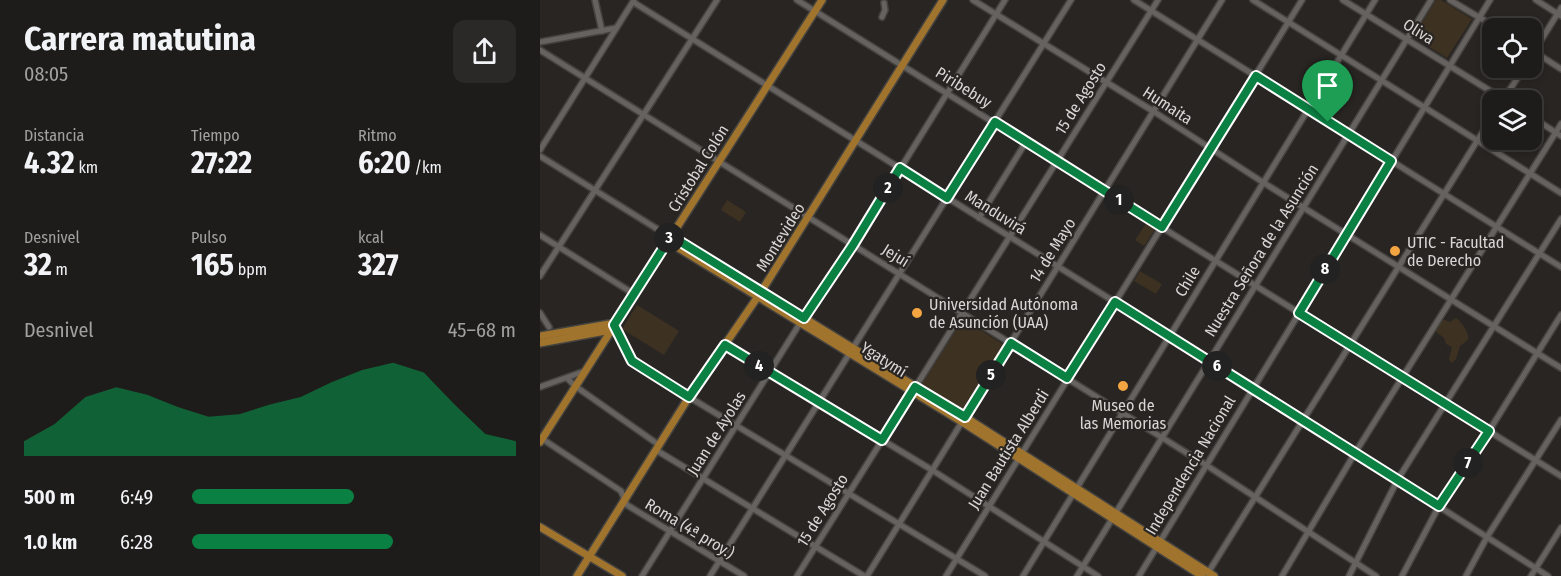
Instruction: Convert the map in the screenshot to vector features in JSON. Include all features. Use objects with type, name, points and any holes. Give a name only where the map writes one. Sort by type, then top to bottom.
[{"type":"main road","name":"Cristobal Colón","points":[[541,439],[822,0]]},
{"type":"main road","name":"Montevideo","points":[[577,576],[689,397],[760,294],[943,0]]},
{"type":"main road","name":"Ygatymí","points":[[669,239],[913,390],[964,419],[1208,575]]},
{"type":"main road","points":[[540,336],[609,324],[618,335],[632,361],[689,397]]},
{"type":"main road","points":[[540,343],[612,327]]},
{"type":"main road","points":[[540,527],[622,576]]},
{"type":"street","points":[[595,0],[602,30]]},
{"type":"street","points":[[540,276],[717,0]]},
{"type":"street","name":"Piribebuy","points":[[797,0],[1561,476]]},
{"type":"street","name":"Humaita","points":[[973,0],[1561,368]]},
{"type":"street","name":"Juan de Ayolas","points":[[642,576],[802,320],[853,245],[1005,0]]},
{"type":"street","points":[[710,576],[1071,0]]},
{"type":"street","points":[[1134,0],[1561,267]]},
{"type":"street","name":"15 de Agosto","points":[[797,576],[1158,0]]},
{"type":"street","name":"14 de Mayo","points":[[866,576],[1222,0]]},
{"type":"street","points":[[1253,0],[1561,193]]},
{"type":"street","name":"Juan Bautista Alberdi","points":[[946,576],[1302,0]]},
{"type":"street","name":"Oliva","points":[[1343,0],[1488,90]]},
{"type":"street","name":"Chile","points":[[1023,576],[1375,0]]},
{"type":"street","name":"Nuestra Señora de la Asunción","points":[[1077,576],[1431,0]]},
{"type":"street","points":[[1450,0],[1482,19]]},
{"type":"street","name":"Independencia Nacional","points":[[1139,576],[1490,0]]},
{"type":"street","points":[[1536,0],[1560,12],[1542,38]]},
{"type":"street","points":[[540,150],[633,1]]},
{"type":"street","name":"Manduvirá","points":[[633,1],[1398,479],[1548,576]]},
{"type":"street","points":[[882,17],[885,10],[883,4]]},
{"type":"street","points":[[540,42],[616,28]]},
{"type":"street","name":"Jejuí","points":[[540,50],[1206,465],[1376,576]]},
{"type":"street","points":[[1542,58],[1561,69]]},
{"type":"street","points":[[1542,124],[1558,134]]},
{"type":"street","points":[[1282,576],[1355,453],[1530,173],[1558,134],[1561,124]]},
{"type":"street","points":[[1208,575],[1482,134]]},
{"type":"street","points":[[979,218],[1026,142]]},
{"type":"street","points":[[540,156],[662,232],[669,239]]},
{"type":"street","points":[[1349,576],[1398,479],[1561,219]]},
{"type":"street","points":[[540,235],[634,294]]},
{"type":"street","points":[[540,313],[549,327]]},
{"type":"street","points":[[1402,576],[1439,506],[1561,315]]},
{"type":"street","points":[[725,345],[932,470],[1098,576]]},
{"type":"street","points":[[540,387],[585,371]]},
{"type":"street","points":[[567,378],[703,478],[866,576]]},
{"type":"street","points":[[689,397],[985,576]]},
{"type":"street","points":[[1466,576],[1486,537],[1561,420]]},
{"type":"street","name":"Roma (4ª proy.)","points":[[541,439],[621,491],[627,504],[744,576]]},
{"type":"street","points":[[1531,576],[1561,528]]},
{"type":"shaded area","points":[[1436,0],[1441,0],[1472,19],[1447,58],[1413,37]]},
{"type":"shaded area","points":[[727,200],[746,212],[740,222],[721,210]]},
{"type":"shaded area","points":[[1147,222],[1155,229],[1144,246],[1135,240]]},
{"type":"shaded area","points":[[1140,271],[1162,284],[1156,294],[1134,281]]},
{"type":"shaded area","points":[[637,305],[679,331],[664,355],[622,329]]},
{"type":"shaded area","points":[[1456,318],[1465,328],[1468,337],[1467,341],[1460,346],[1456,359],[1452,363],[1449,359],[1452,347],[1446,344],[1444,338],[1434,330],[1438,321],[1450,322]]},
{"type":"shaded area","points":[[963,319],[1004,345],[963,409],[922,384]]},
{"type":"place","name":"UTIC - Facultad de Derecho","points":[[1395,251]]},
{"type":"place","name":"Universidad Autónoma de Asunción (UAA)","points":[[917,313]]},
{"type":"place","name":"Museo de las Memorias","points":[[1123,386]]},
{"type":"route","points":[[1256,76],[1328,122],[1391,161],[1299,313],[1489,431],[1439,506],[1115,302],[1067,378],[1011,343],[965,417],[915,387],[882,440],[725,345],[689,397],[632,361],[614,325],[671,236],[804,318],[853,245],[900,168],[947,198],[995,122],[1162,227],[1256,76]]}]
